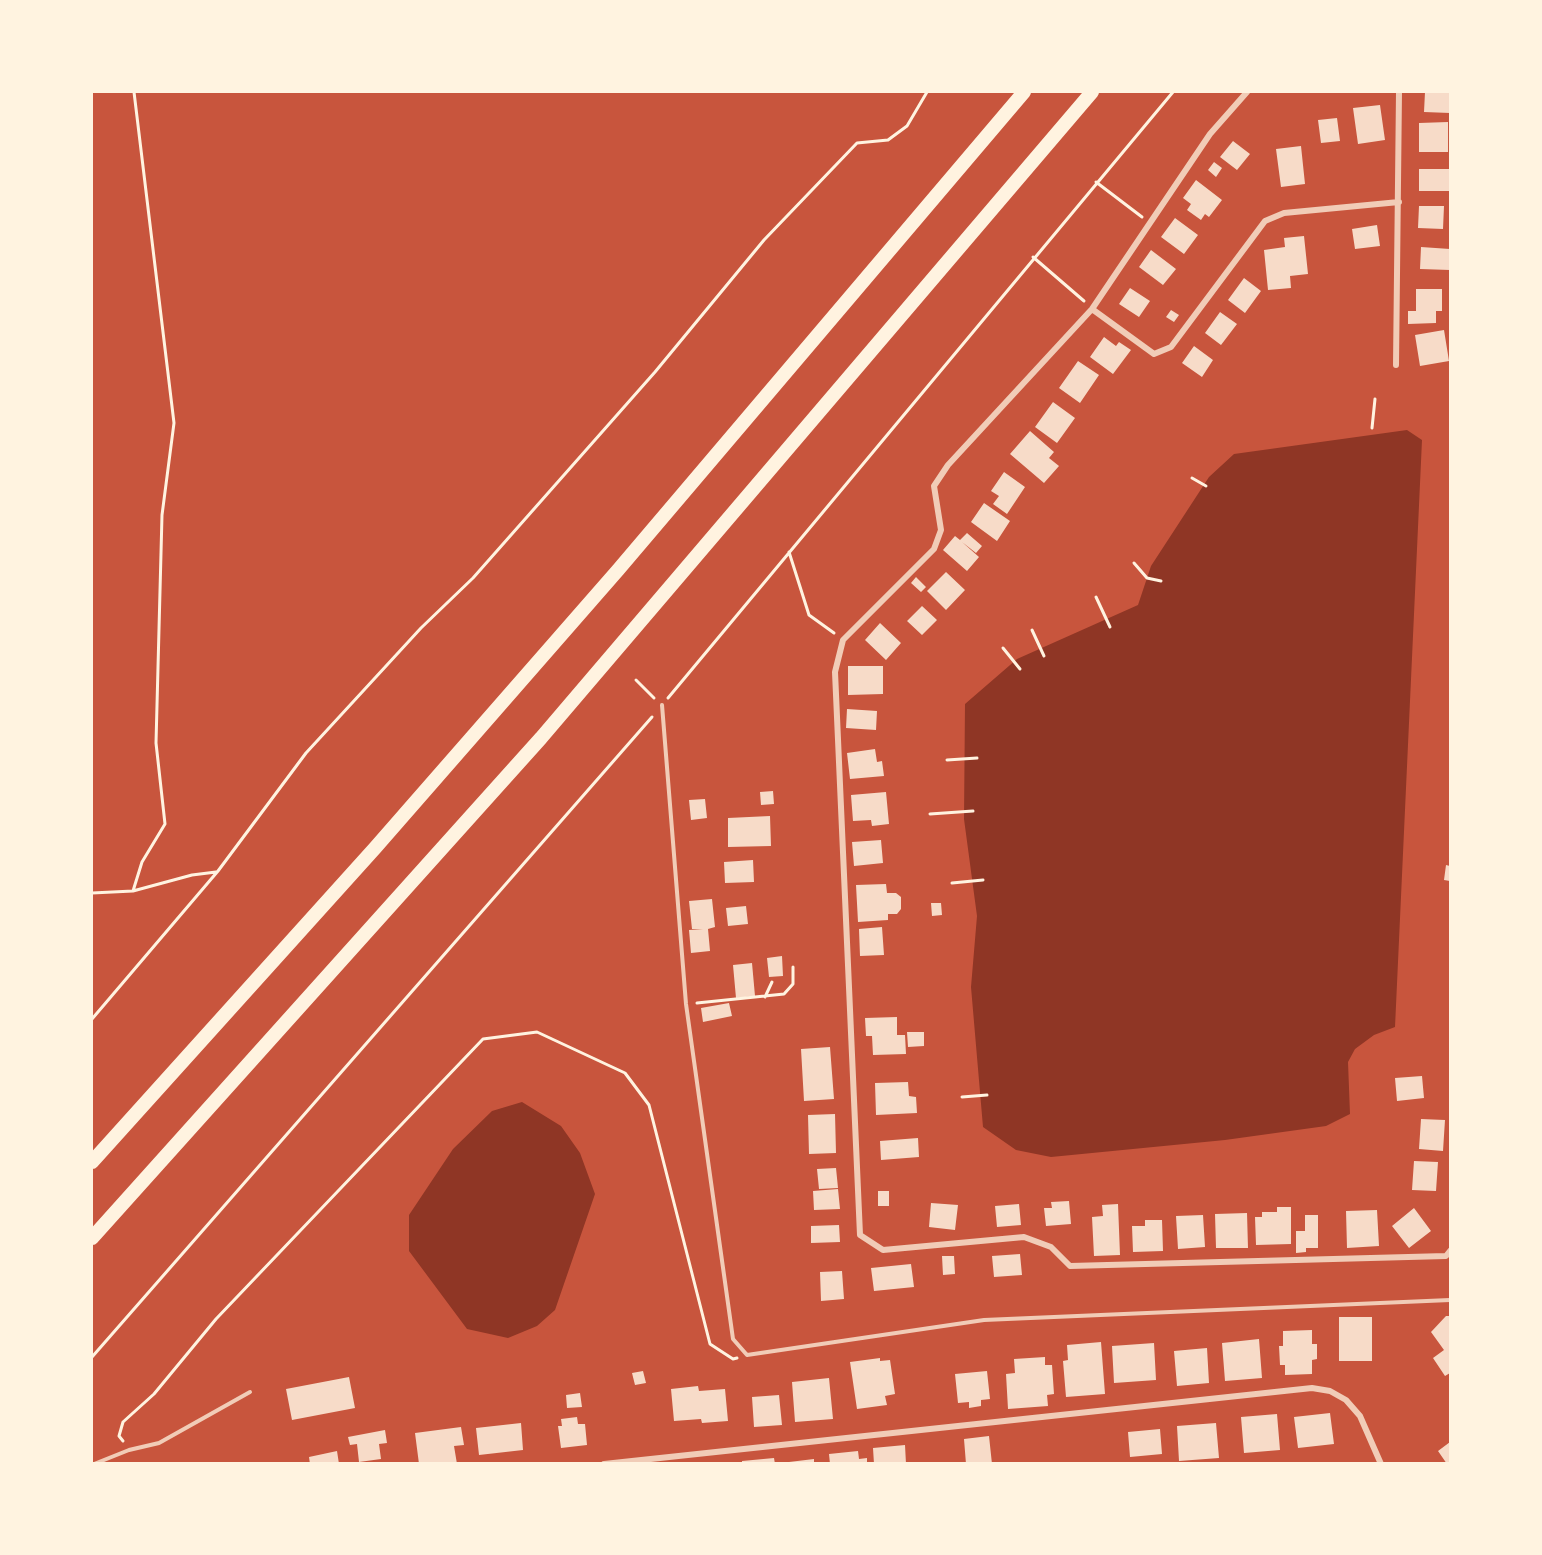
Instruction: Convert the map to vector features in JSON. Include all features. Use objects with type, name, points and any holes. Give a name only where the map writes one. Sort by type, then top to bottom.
[{"type":"highway","points":[[92,1161],[375,848],[618,570],[1024,92]]},
{"type":"highway","points":[[92,1239],[541,738],[1092,92]]},
{"type":"street","points":[[1246,92],[1210,134],[1092,309],[948,465],[934,486],[941,530],[934,549],[843,640],[835,672],[860,1235],[883,1250],[1024,1237],[1051,1247],[1070,1266],[1446,1256],[1450,1251]]},
{"type":"street","points":[[1396,365],[1399,92]]},
{"type":"street","points":[[1092,309],[1154,354],[1171,347],[1265,221],[1284,213],[1399,202]]},
{"type":"street","points":[[604,1464],[1312,1388],[1330,1391],[1346,1400],[1360,1416],[1382,1464]]},
{"type":"lane","points":[[662,705],[686,1004],[733,1339],[747,1355],[984,1320],[1450,1300]]},
{"type":"lane","points":[[94,1464],[129,1450],[159,1443],[250,1392]]},
{"type":"path","points":[[134,92],[174,423],[162,515],[156,743],[165,824],[141,862],[134,891]]},
{"type":"path","points":[[92,1018],[218,871],[306,753],[421,628],[481,569],[655,372],[764,240],[857,143],[888,140],[907,126],[927,92]]},
{"type":"path","points":[[92,1357],[662,705],[1033,256],[1173,92]]},
{"type":"path","points":[[1096,182],[1150,224]]},
{"type":"path","points":[[1033,256],[1092,309]]},
{"type":"path","points":[[1372,428],[1375,399]]},
{"type":"path","points":[[1191,478],[1206,486]]},
{"type":"path","points":[[789,552],[809,615],[843,640]]},
{"type":"path","points":[[1134,563],[1147,578],[1161,581]]},
{"type":"path","points":[[1096,597],[1110,627]]},
{"type":"path","points":[[1032,630],[1044,656]]},
{"type":"path","points":[[1004,648],[1020,669]]},
{"type":"path","points":[[636,680],[662,705]]},
{"type":"path","points":[[947,760],[977,758]]},
{"type":"path","points":[[930,814],[973,811]]},
{"type":"path","points":[[92,893],[134,891],[192,874],[218,871]]},
{"type":"path","points":[[952,883],[983,880]]},
{"type":"path","points":[[686,1004],[784,994],[793,984],[793,967]]},
{"type":"path","points":[[765,997],[772,982]]},
{"type":"path","points":[[129,1450],[119,1436],[123,1422],[154,1394],[216,1319],[483,1039],[537,1032],[625,1073],[650,1105],[710,1344],[733,1359],[747,1355]]},
{"type":"path","points":[[962,1097],[987,1095]]},
{"type":"shaded area","points":[[1407,430],[1422,440],[1395,1027],[1374,1035],[1355,1049],[1348,1062],[1350,1114],[1326,1126],[1225,1140],[1051,1157],[1016,1150],[983,1127],[971,987],[977,916],[964,819],[965,704],[1017,659],[1138,605],[1151,566],[1209,477],[1234,454]]},
{"type":"shaded area","points":[[522,1102],[561,1126],[580,1153],[595,1194],[555,1310],[537,1326],[508,1338],[467,1329],[409,1251],[409,1215],[453,1149],[492,1111]]},
{"type":"building","points":[[1425,92],[1450,92],[1450,113],[1424,112]]},
{"type":"building","points":[[1380,105],[1385,140],[1358,144],[1353,108]]},
{"type":"building","points":[[1337,118],[1340,141],[1321,143],[1318,120]]},
{"type":"building","points":[[1448,122],[1448,152],[1419,152],[1419,123]]},
{"type":"building","points":[[1233,141],[1250,154],[1237,170],[1220,157]]},
{"type":"building","points":[[1301,146],[1305,184],[1281,187],[1276,149]]},
{"type":"building","points":[[1214,162],[1222,168],[1216,177],[1208,170]]},
{"type":"building","points":[[1419,169],[1450,169],[1450,191],[1419,191]]},
{"type":"building","points":[[1196,180],[1222,200],[1209,217],[1205,214],[1201,220],[1187,210],[1191,204],[1183,198]]},
{"type":"building","points":[[1419,206],[1444,206],[1443,229],[1418,228]]},
{"type":"building","points":[[1175,218],[1198,235],[1184,254],[1161,237]]},
{"type":"building","points":[[1377,225],[1380,246],[1355,249],[1352,229]]},
{"type":"building","points":[[1304,236],[1308,274],[1290,276],[1291,288],[1268,290],[1264,250],[1285,247],[1284,238]]},
{"type":"building","points":[[1421,247],[1450,249],[1450,270],[1420,269]]},
{"type":"building","points":[[1151,250],[1176,269],[1163,285],[1139,267]]},
{"type":"building","points":[[1244,278],[1261,291],[1245,313],[1228,300]]},
{"type":"building","points":[[1130,288],[1150,301],[1139,317],[1119,304]]},
{"type":"building","points":[[1416,289],[1442,289],[1442,311],[1436,311],[1436,323],[1408,324],[1408,311],[1416,311]]},
{"type":"building","points":[[1171,310],[1179,315],[1174,322],[1166,317]]},
{"type":"building","points":[[1220,312],[1237,324],[1221,345],[1205,333]]},
{"type":"building","points":[[1444,330],[1449,361],[1420,366],[1415,335]]},
{"type":"building","points":[[1104,337],[1116,346],[1119,342],[1131,350],[1113,374],[1090,357]]},
{"type":"building","points":[[1194,346],[1213,360],[1202,377],[1182,363]]},
{"type":"building","points":[[1078,361],[1099,375],[1080,403],[1059,388]]},
{"type":"building","points":[[1053,402],[1075,418],[1057,443],[1035,427]]},
{"type":"building","points":[[1030,431],[1054,452],[1049,458],[1059,466],[1044,483],[1010,454]]},
{"type":"building","points":[[1004,472],[1025,487],[1007,514],[993,504],[999,496],[991,491]]},
{"type":"building","points":[[984,503],[1010,521],[997,541],[971,522]]},
{"type":"building","points":[[967,533],[982,546],[976,553],[962,542],[979,557],[967,571],[943,550],[955,536],[960,540]]},
{"type":"building","points":[[946,572],[965,590],[946,610],[927,591]]},
{"type":"building","points":[[916,577],[926,587],[921,592],[911,583]]},
{"type":"building","points":[[922,606],[937,620],[922,635],[907,621]]},
{"type":"building","points":[[880,623],[901,643],[886,660],[865,640]]},
{"type":"building","points":[[848,666],[883,666],[883,694],[848,695]]},
{"type":"building","points":[[847,709],[877,711],[876,730],[846,728]]},
{"type":"building","points":[[875,749],[877,762],[882,761],[884,776],[850,779],[847,753]]},
{"type":"building","points":[[773,791],[774,804],[761,805],[760,792]]},
{"type":"building","points":[[886,792],[889,824],[872,826],[871,820],[853,821],[851,795]]},
{"type":"building","points":[[705,799],[707,818],[691,820],[689,800]]},
{"type":"building","points":[[770,816],[771,846],[728,847],[728,818]]},
{"type":"building","points":[[881,840],[883,863],[854,866],[852,842]]},
{"type":"building","points":[[753,860],[754,882],[725,883],[724,862]]},
{"type":"building","points":[[1446,865],[1450,866],[1450,881],[1444,880]]},
{"type":"building","points":[[886,884],[887,893],[896,893],[901,897],[901,909],[897,914],[888,914],[888,920],[858,922],[856,885]]},
{"type":"building","points":[[712,899],[715,927],[708,929],[710,951],[691,953],[689,930],[703,929],[692,929],[689,901]]},
{"type":"building","points":[[931,903],[941,903],[942,915],[932,916]]},
{"type":"building","points":[[746,906],[748,924],[728,926],[726,908]]},
{"type":"building","points":[[882,927],[884,955],[860,956],[859,929]]},
{"type":"building","points":[[782,956],[783,976],[769,977],[767,958]]},
{"type":"building","points":[[752,963],[755,996],[736,998],[733,965]]},
{"type":"building","points":[[729,1003],[732,1016],[703,1022],[701,1008]]},
{"type":"building","points":[[897,1017],[897,1035],[905,1035],[906,1054],[873,1055],[872,1036],[866,1036],[865,1018]]},
{"type":"building","points":[[907,1032],[924,1032],[924,1046],[908,1047]]},
{"type":"building","points":[[830,1047],[834,1099],[804,1101],[801,1049]]},
{"type":"building","points":[[1422,1076],[1424,1098],[1397,1101],[1395,1078]]},
{"type":"building","points":[[908,1082],[909,1096],[916,1097],[917,1113],[876,1115],[875,1083]]},
{"type":"building","points":[[835,1114],[836,1153],[809,1154],[808,1115]]},
{"type":"building","points":[[1421,1119],[1445,1120],[1443,1151],[1419,1149]]},
{"type":"building","points":[[918,1138],[919,1157],[881,1160],[880,1141]]},
{"type":"building","points":[[1414,1161],[1438,1162],[1436,1191],[1412,1190]]},
{"type":"building","points":[[836,1168],[838,1188],[819,1189],[817,1169]]},
{"type":"building","points":[[838,1189],[840,1209],[814,1210],[813,1191]]},
{"type":"building","points":[[878,1191],[889,1191],[889,1206],[878,1206]]},
{"type":"building","points":[[1069,1201],[1071,1224],[1046,1226],[1044,1208],[1052,1208],[1051,1202]]},
{"type":"building","points":[[931,1203],[958,1205],[955,1230],[929,1227]]},
{"type":"building","points":[[1019,1204],[1021,1225],[997,1227],[995,1206]]},
{"type":"building","points":[[1118,1204],[1120,1255],[1094,1256],[1092,1217],[1103,1216],[1102,1205]]},
{"type":"building","points":[[1277,1207],[1291,1207],[1291,1244],[1256,1245],[1255,1217],[1262,1217],[1262,1212],[1277,1212]]},
{"type":"building","points":[[1414,1208],[1431,1231],[1409,1248],[1392,1226]]},
{"type":"building","points":[[1377,1210],[1379,1246],[1347,1248],[1346,1211]]},
{"type":"building","points":[[1247,1213],[1248,1248],[1216,1248],[1215,1214]]},
{"type":"building","points":[[1203,1215],[1205,1247],[1178,1249],[1176,1216]]},
{"type":"building","points":[[1305,1215],[1318,1215],[1318,1248],[1306,1248],[1306,1252],[1296,1253],[1296,1231],[1305,1231]]},
{"type":"building","points":[[1145,1220],[1162,1220],[1163,1251],[1133,1252],[1132,1226],[1145,1226]]},
{"type":"building","points":[[839,1225],[840,1242],[811,1243],[811,1226]]},
{"type":"building","points":[[1020,1254],[1022,1275],[994,1277],[992,1256]]},
{"type":"building","points":[[942,1256],[954,1256],[955,1274],[943,1275]]},
{"type":"building","points":[[911,1264],[914,1287],[874,1291],[871,1268]]},
{"type":"building","points":[[842,1271],[844,1299],[821,1301],[820,1272]]},
{"type":"building","points":[[1446,1316],[1450,1316],[1450,1373],[1445,1376],[1433,1358],[1444,1350],[1431,1332]]},
{"type":"building","points":[[1339,1317],[1372,1317],[1372,1361],[1339,1361]]},
{"type":"building","points":[[1312,1330],[1312,1344],[1317,1344],[1317,1359],[1312,1360],[1312,1374],[1285,1375],[1285,1365],[1280,1365],[1279,1346],[1283,1346],[1283,1331]]},
{"type":"building","points":[[1259,1339],[1262,1378],[1225,1381],[1222,1343]]},
{"type":"building","points":[[1101,1342],[1105,1394],[1066,1397],[1063,1361],[1068,1360],[1067,1345]]},
{"type":"building","points":[[1154,1343],[1156,1380],[1114,1383],[1112,1346]]},
{"type":"building","points":[[1207,1348],[1209,1383],[1177,1386],[1174,1351]]},
{"type":"building","points":[[1045,1357],[1045,1365],[1052,1365],[1054,1394],[1047,1395],[1048,1406],[1008,1409],[1006,1374],[1015,1373],[1014,1359]]},
{"type":"building","points":[[880,1358],[880,1361],[890,1360],[895,1394],[885,1396],[887,1405],[857,1409],[850,1362]]},
{"type":"building","points":[[643,1371],[646,1383],[635,1385],[632,1373]]},
{"type":"building","points":[[987,1371],[990,1399],[981,1400],[981,1406],[969,1408],[969,1402],[958,1403],[955,1374]]},
{"type":"building","points":[[349,1377],[355,1408],[292,1420],[286,1389]]},
{"type":"building","points":[[829,1378],[833,1419],[795,1422],[792,1382]]},
{"type":"building","points":[[698,1386],[699,1391],[725,1389],[728,1421],[702,1423],[701,1419],[674,1421],[671,1389]]},
{"type":"building","points":[[580,1393],[582,1407],[567,1408],[566,1395]]},
{"type":"building","points":[[779,1395],[782,1425],[754,1427],[752,1397]]},
{"type":"building","points":[[1330,1413],[1334,1444],[1298,1448],[1294,1417]]},
{"type":"building","points":[[1277,1414],[1280,1450],[1244,1453],[1241,1417]]},
{"type":"building","points":[[577,1417],[578,1424],[585,1424],[587,1445],[561,1448],[558,1426],[562,1426],[561,1419]]},
{"type":"building","points":[[521,1423],[523,1450],[479,1455],[476,1428]]},
{"type":"building","points":[[1216,1423],[1219,1458],[1179,1461],[1177,1426]]},
{"type":"building","points":[[461,1427],[464,1445],[454,1446],[457,1464],[419,1464],[415,1433]]},
{"type":"building","points":[[1160,1429],[1162,1454],[1130,1457],[1128,1432]]},
{"type":"building","points":[[385,1430],[387,1443],[379,1444],[381,1459],[359,1462],[357,1444],[350,1445],[348,1437]]},
{"type":"building","points":[[989,1436],[992,1464],[966,1464],[964,1439]]},
{"type":"building","points":[[1450,1442],[1450,1464],[1447,1464],[1438,1451]]},
{"type":"building","points":[[905,1445],[906,1464],[874,1464],[873,1448]]},
{"type":"building","points":[[337,1451],[339,1464],[310,1464],[309,1457]]},
{"type":"building","points":[[858,1451],[859,1459],[867,1458],[867,1464],[830,1464],[829,1454]]},
{"type":"building","points":[[774,1458],[775,1464],[742,1464],[742,1461]]},
{"type":"building","points":[[814,1459],[814,1464],[789,1464],[789,1462]]}]
